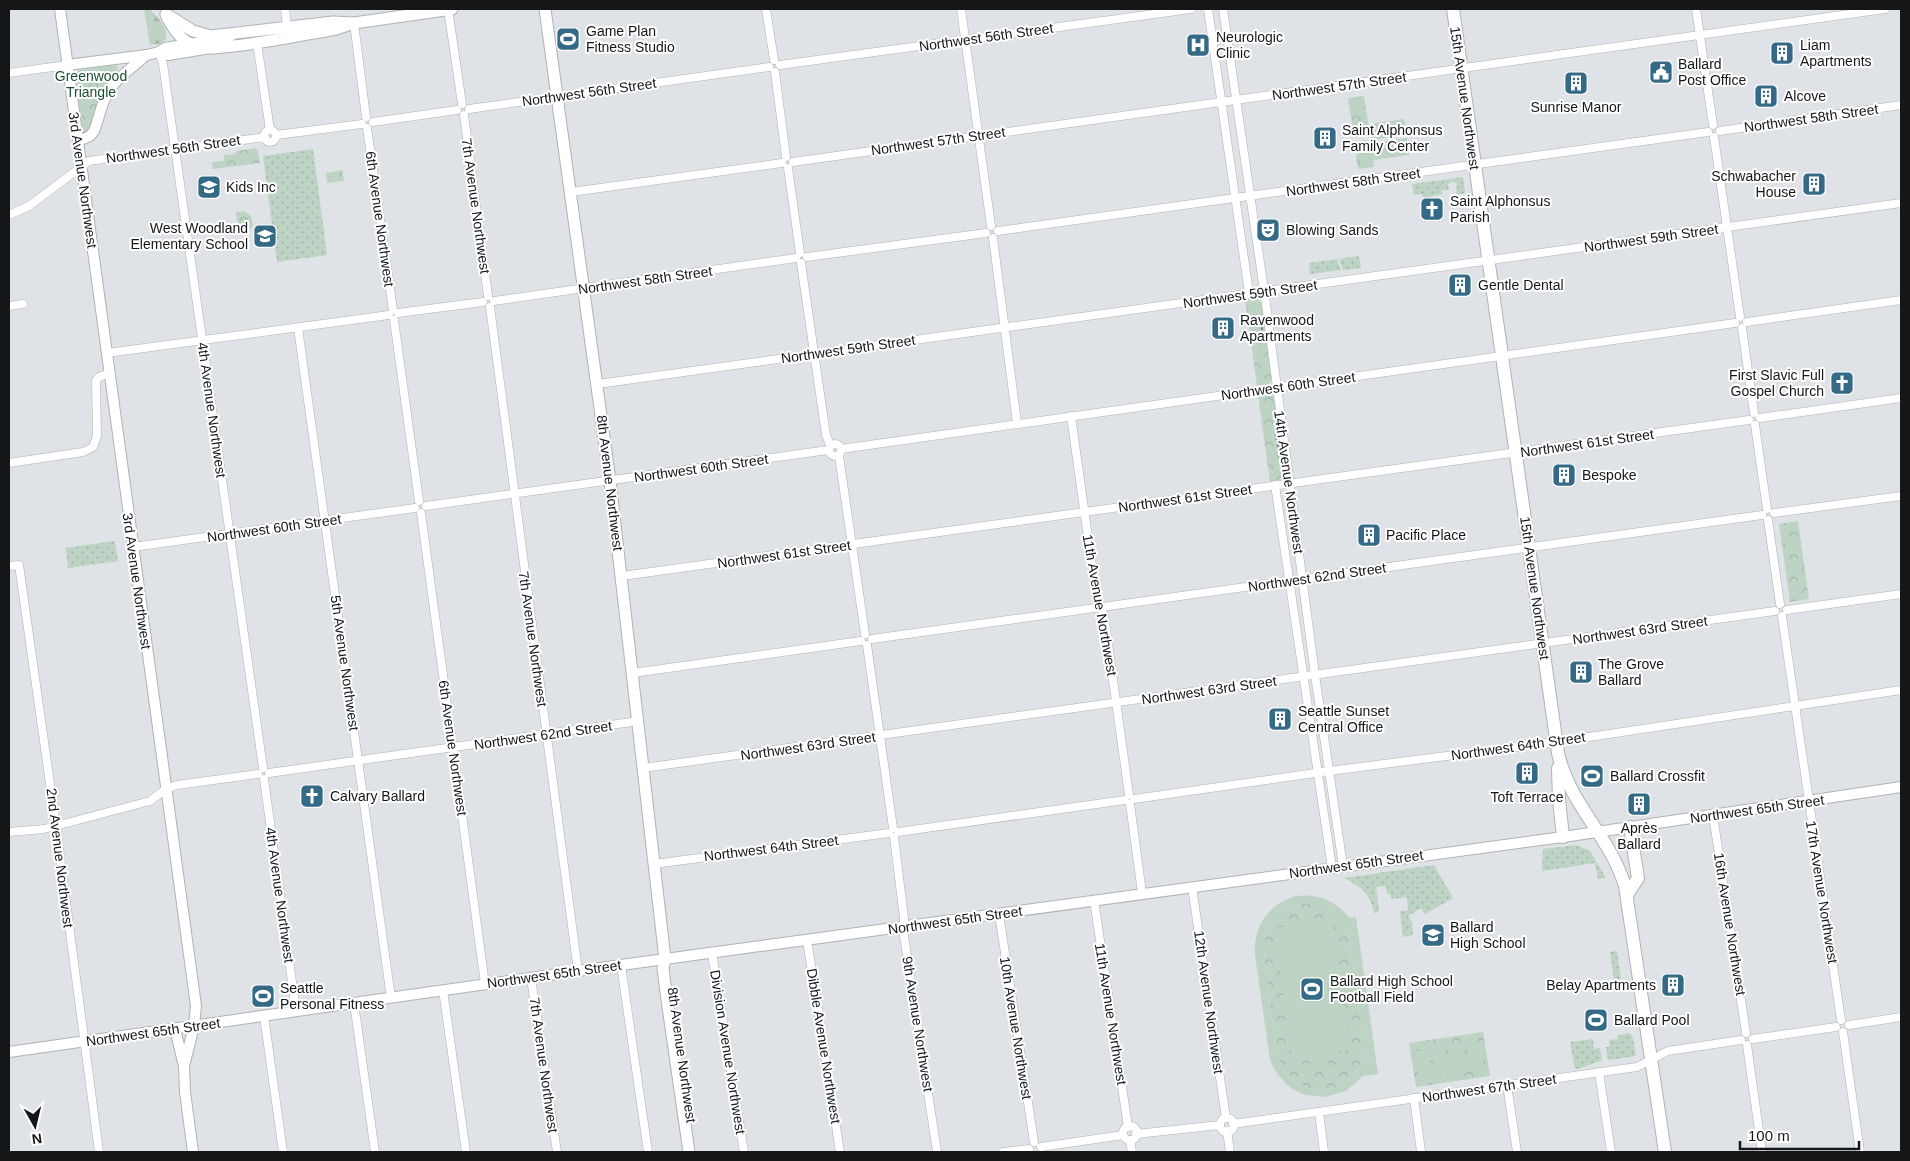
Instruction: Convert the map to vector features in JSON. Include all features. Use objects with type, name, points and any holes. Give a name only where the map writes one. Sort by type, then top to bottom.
[{"type":"main road","points":[[164,11],[182,25],[202,34],[212,36],[287,26],[333,22],[354,23],[450,9]]},
{"type":"main road","name":"8th Avenue Northwest","points":[[545,9],[598,384],[666,959],[670,967],[696,1152]]},
{"type":"main road","name":"15th Avenue Northwest","points":[[1453,9],[1558,747],[1563,772],[1571,791],[1620,870],[1627,894],[1665,1152]]},
{"type":"main road","points":[[164,11],[183,40],[198,47],[218,48],[257,43],[336,30],[354,23]]},
{"type":"main road","points":[[1558,747],[1559,799],[1563,836]]},
{"type":"main road","points":[[1627,894],[1638,878],[1630,827]]},
{"type":"main road","name":"8th Avenue Northwest","points":[[666,959],[664,968],[666,993],[689,1152]]},
{"type":"street","name":"3rd Avenue Northwest","points":[[60,9],[196,1006],[194,1026],[184,1066],[185,1092],[193,1152]]},
{"type":"street","points":[[285,9],[287,26]]},
{"type":"street","name":"7th Avenue Northwest","points":[[450,9],[578,971]]},
{"type":"street","points":[[766,9],[813,354],[826,435],[832,455],[840,452]]},
{"type":"street","points":[[961,9],[1017,423]]},
{"type":"street","name":"Northwest 56th Street","points":[[9,215],[28,206],[89,161],[264,137],[272,142],[275,139],[273,132],[367,123],[1190,9]]},
{"type":"street","points":[[1208,9],[1248,294]]},
{"type":"street","name":"14th Avenue Northwest","points":[[1223,9],[1251,196],[1315,675],[1343,866]]},
{"type":"street","points":[[1696,9],[1768,514],[1780,604],[1776,606],[1781,612]]},
{"type":"street","name":"Northwest 57th Street","points":[[571,192],[1222,103],[1885,9]]},
{"type":"street","name":"6th Avenue Northwest","points":[[354,23],[485,984]]},
{"type":"street","points":[[9,73],[147,55],[160,52],[165,48],[217,42],[236,34]]},
{"type":"street","points":[[257,43],[273,132]]},
{"type":"street","points":[[160,52],[168,55],[218,48]]},
{"type":"street","name":"4th Avenue Northwest","points":[[160,52],[296,1011]]},
{"type":"street","points":[[78,141],[90,136],[94,131],[106,94],[113,85],[125,71],[147,55]]},
{"type":"street","name":"Northwest 58th Street","points":[[107,353],[393,315],[1901,105]]},
{"type":"street","name":"Northwest 59th Street","points":[[598,384],[1901,202]]},
{"type":"street","name":"Northwest 60th Street","points":[[840,452],[1017,423],[1502,358],[1901,300]]},
{"type":"street","points":[[9,306],[24,304]]},
{"type":"street","name":"5th Avenue Northwest","points":[[298,328],[391,998]]},
{"type":"street","points":[[9,463],[83,452],[93,447],[97,436],[96,382],[99,377],[110,373]]},
{"type":"street","name":"Northwest 61st Street","points":[[622,576],[1901,398]]},
{"type":"street","name":"11th Avenue Northwest","points":[[1071,416],[1097,601],[1104,615],[1142,893]]},
{"type":"street","name":"Northwest 60th Street","points":[[133,547],[829,448]]},
{"type":"street","name":"9th Avenue Northwest","points":[[840,452],[893,832],[904,936],[937,1152]]},
{"type":"street","name":"14th Avenue Northwest","points":[[1275,485],[1332,868]]},
{"type":"street","name":"Northwest 62nd Street","points":[[633,673],[1901,496]]},
{"type":"street","name":"2nd Avenue Northwest","points":[[9,566],[19,565],[99,1152]]},
{"type":"street","name":"Northwest 63rd Street","points":[[643,768],[879,737],[1303,676],[1542,645],[1901,594]]},
{"type":"street","name":"17th Avenue Northwest","points":[[1781,612],[1841,1020]]},
{"type":"street","name":"Northwest 64th Street","points":[[654,864],[1329,771],[1558,747],[1794,705],[1901,690]]},
{"type":"street","name":"Northwest 62nd Street","points":[[9,832],[35,831],[150,801],[166,789],[177,785],[638,721]]},
{"type":"street","name":"Northwest 65th Street","points":[[9,1052],[578,971],[1597,832],[1901,787]]},
{"type":"street","name":"16th Avenue Northwest","points":[[1713,815],[1762,1152]]},
{"type":"street","name":"12th Avenue Northwest","points":[[1192,887],[1226,1118]]},
{"type":"street","name":"11th Avenue Northwest","points":[[1094,900],[1128,1127]]},
{"type":"street","name":"10th Avenue Northwest","points":[[999,914],[1031,1148]]},
{"type":"street","name":"Dibble Avenue Northwest","points":[[807,940],[840,1152]]},
{"type":"street","name":"Division Avenue Northwest","points":[[712,953],[744,1152]]},
{"type":"street","points":[[622,965],[648,1152]]},
{"type":"street","name":"7th Avenue Northwest","points":[[531,978],[557,1152]]},
{"type":"street","points":[[443,990],[466,1152]]},
{"type":"street","points":[[354,1003],[375,1152]]},
{"type":"street","points":[[264,1016],[283,1152]]},
{"type":"street","points":[[1849,1025],[1901,1018]]},
{"type":"street","points":[[1843,1032],[1837,1030],[1837,1022],[1841,1020],[1846,1021],[1849,1025]]},
{"type":"street","points":[[1843,1032],[1847,1030],[1849,1025]]},
{"type":"street","name":"Northwest 67th Street","points":[[1233,1124],[1637,1067],[1668,1051],[1836,1027]]},
{"type":"street","points":[[175,1029],[184,1066]]},
{"type":"street","points":[[1843,1032],[1860,1152]]},
{"type":"street","points":[[1600,1072],[1611,1152]]},
{"type":"street","points":[[1507,1085],[1517,1152]]},
{"type":"street","points":[[1414,1098],[1422,1152]]},
{"type":"street","points":[[1319,1112],[1324,1152]]},
{"type":"street","points":[[1220,1125],[1221,1121],[1226,1118],[1231,1119],[1232,1129],[1228,1131]]},
{"type":"street","points":[[1220,1125],[1222,1129],[1228,1131]]},
{"type":"street","points":[[1003,1152],[1031,1148],[1039,1143],[1040,1150],[1134,1138],[1136,1134],[1220,1125]]},
{"type":"street","points":[[1132,1152],[1124,1131],[1128,1127],[1134,1128],[1136,1134]]},
{"type":"street","points":[[1228,1131],[1230,1152]]},
{"type":"green space","points":[[144,9],[150,9],[163,25],[166,39],[163,43],[150,45]]},
{"type":"green space","name":"Greenwood Triangle","points":[[115,65],[118,69],[101,95],[93,129],[82,135],[76,74],[79,70]]},
{"type":"green space","points":[[1364,96],[1370,135],[1354,137],[1348,98]]},
{"type":"green space","points":[[1404,119],[1406,135],[1371,140],[1369,124]]},
{"type":"green space","points":[[1407,138],[1409,155],[1373,160],[1371,143]]},
{"type":"green space","points":[[1371,140],[1374,167],[1358,169],[1356,156],[1360,151],[1358,147],[1361,145],[1360,141]]},
{"type":"green space","points":[[256,148],[260,163],[213,169],[212,162],[224,161],[224,155]]},
{"type":"green space","points":[[313,149],[327,255],[277,262],[263,156]]},
{"type":"green space","points":[[342,170],[344,181],[327,183],[326,173]]},
{"type":"green space","points":[[1463,177],[1465,193],[1456,195],[1457,184],[1452,181],[1448,184],[1449,190],[1441,190],[1442,194],[1424,198],[1422,194],[1414,195],[1412,184]]},
{"type":"green space","points":[[244,211],[251,216],[253,226],[247,233],[239,234],[236,212]]},
{"type":"green space","points":[[1359,256],[1361,268],[1343,270],[1339,259]]},
{"type":"green space","points":[[1337,259],[1341,270],[1310,274],[1309,263]]},
{"type":"green space","points":[[1257,298],[1262,304],[1272,379],[1269,384],[1257,386],[1245,299]]},
{"type":"green space","points":[[1271,394],[1275,397],[1286,475],[1283,479],[1270,482],[1258,395]]},
{"type":"green space","points":[[1798,521],[1809,599],[1790,602],[1779,524]]},
{"type":"green space","points":[[115,541],[118,561],[68,568],[66,548]]},
{"type":"green space","points":[[1576,845],[1590,851],[1606,878],[1598,879],[1595,863],[1542,871],[1543,849]]},
{"type":"green space","points":[[1434,865],[1453,898],[1425,914],[1421,908],[1408,916],[1412,923],[1413,935],[1403,937],[1400,911],[1408,910],[1407,897],[1391,899],[1390,894],[1387,894],[1386,886],[1376,887],[1379,912],[1374,913],[1371,901],[1364,891],[1344,878]]},
{"type":"green space","points":[[1304,895],[1319,897],[1339,907],[1350,918],[1356,917],[1378,1074],[1363,1076],[1346,1091],[1325,1097],[1305,1095],[1292,1089],[1274,1069],[1270,1060],[1255,945],[1264,918],[1270,911],[1286,900]],"holes":[[[1308,903],[1321,906],[1332,912],[1341,921],[1348,933],[1364,1041],[1362,1060],[1353,1075],[1341,1085],[1326,1089],[1311,1089],[1296,1082],[1284,1070],[1277,1052],[1264,962],[1265,934],[1270,922],[1278,913],[1290,906]]]},
{"type":"green space","points":[[1308,903],[1322,906],[1332,912],[1341,921],[1348,933],[1364,1041],[1362,1060],[1353,1075],[1341,1085],[1326,1089],[1311,1089],[1296,1082],[1284,1070],[1277,1052],[1264,962],[1265,934],[1270,922],[1278,913],[1290,906]]},
{"type":"green space","name":"Ballard High School Football Field","points":[[1332,920],[1350,1050],[1292,1058],[1274,928]]},
{"type":"green space","points":[[1617,951],[1621,979],[1614,980],[1610,952]]},
{"type":"green space","points":[[1483,1032],[1490,1076],[1416,1087],[1409,1043]]},
{"type":"green space","points":[[1630,1033],[1633,1038],[1636,1056],[1608,1060],[1606,1047],[1610,1047],[1609,1040],[1618,1039],[1618,1035]]},
{"type":"green space","points":[[1593,1039],[1594,1049],[1600,1048],[1602,1061],[1575,1069],[1570,1042]]},
{"type":"green space","points":[[1480,1042],[1484,1070],[1471,1072],[1467,1043]]},
{"type":"green space","points":[[1463,1044],[1467,1072],[1454,1074],[1450,1046]]},
{"type":"green space","points":[[1445,1047],[1449,1075],[1436,1077],[1432,1048]]},
{"type":"green space","points":[[1428,1049],[1432,1077],[1419,1079],[1415,1051]]},
{"type":"waterway","points":[[1276,433],[1278,446]]},
{"type":"place","name":"Game Plan Fitness Studio","points":[[568,39]]},
{"type":"place","name":"Neurologic Clinic","points":[[1198,45]]},
{"type":"place","name":"Liam Apartments","points":[[1782,53]]},
{"type":"place","name":"Ballard Post Office","points":[[1661,72]]},
{"type":"place","name":"Sunrise Manor","points":[[1576,83]]},
{"type":"place","name":"Alcove","points":[[1766,96]]},
{"type":"place","name":"Saint Alphonsus Family Center","points":[[1325,138]]},
{"type":"place","name":"Schwabacher House","points":[[1814,184]]},
{"type":"place","name":"Kids Inc","points":[[209,187]]},
{"type":"place","name":"Saint Alphonsus Parish","points":[[1432,209]]},
{"type":"place","name":"Blowing Sands","points":[[1268,230]]},
{"type":"place","name":"West Woodland Elementary School","points":[[265,236]]},
{"type":"place","name":"Gentle Dental","points":[[1460,285]]},
{"type":"place","name":"Ravenwood Apartments","points":[[1223,328]]},
{"type":"place","name":"First Slavic Full Gospel Church","points":[[1842,383]]},
{"type":"place","name":"Bespoke","points":[[1564,475]]},
{"type":"place","name":"Pacific Place","points":[[1369,535]]},
{"type":"place","name":"The Grove Ballard","points":[[1581,672]]},
{"type":"place","name":"Seattle Sunset Central Office","points":[[1280,719]]},
{"type":"place","name":"Toft Terrace","points":[[1527,773]]},
{"type":"place","name":"Ballard Crossfit","points":[[1592,776]]},
{"type":"place","name":"Calvary Ballard","points":[[312,796]]},
{"type":"place","name":"Après Ballard","points":[[1639,804]]},
{"type":"place","name":"Ballard High School","points":[[1433,935]]},
{"type":"place","name":"Belay Apartments","points":[[1673,985]]},
{"type":"place","name":"Ballard High School Football Field","points":[[1312,989]]},
{"type":"place","name":"Seattle Personal Fitness","points":[[263,996]]},
{"type":"place","name":"Ballard Pool","points":[[1596,1020]]}]
